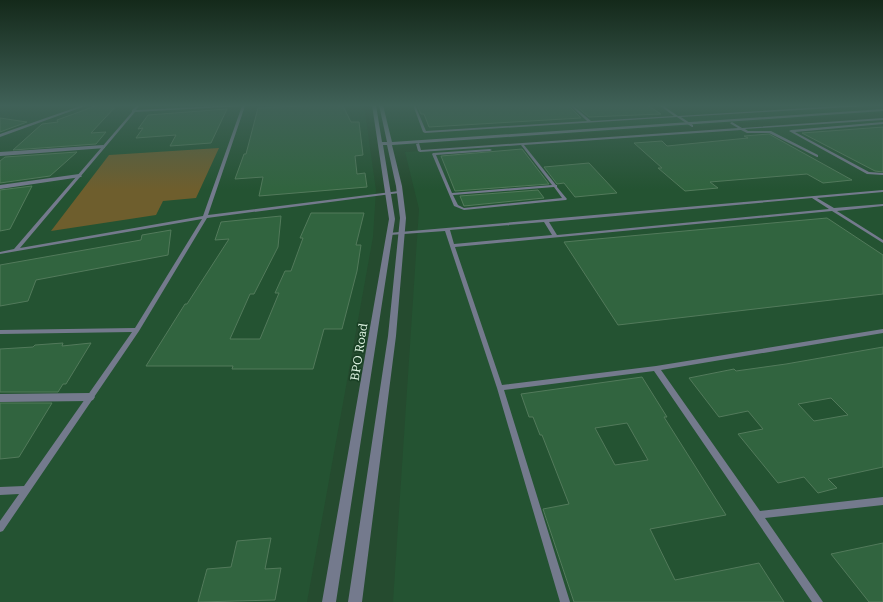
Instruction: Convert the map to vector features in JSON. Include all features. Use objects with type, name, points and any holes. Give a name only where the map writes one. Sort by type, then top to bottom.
[{"type":"street","name":"BPO Road","points":[[355,602],[392,336],[403,218],[399,192],[382,133]]},
{"type":"street","name":"BPO Road","points":[[329,602],[392,219],[388,194],[385,133]]},
{"type":"street","points":[[386,145],[558,133]]},
{"type":"street","points":[[386,145],[566,133]]},
{"type":"street","points":[[0,154],[104,147]]},
{"type":"street","points":[[0,187],[79,176]]},
{"type":"street","points":[[0,398],[90,397]]},
{"type":"lane","points":[[16,250],[115,133]]},
{"type":"lane","points":[[0,528],[137,330],[205,217],[234,133]]},
{"type":"lane","points":[[418,144],[420,151],[433,152],[689,133]]},
{"type":"lane","points":[[772,133],[817,156]]},
{"type":"lane","points":[[795,133],[868,173],[883,174]]},
{"type":"lane","points":[[433,152],[456,206],[464,209],[566,199],[523,146]]},
{"type":"lane","points":[[451,194],[556,186]]},
{"type":"lane","points":[[390,234],[882,191]]},
{"type":"lane","points":[[0,253],[205,217],[399,192]]},
{"type":"lane","points":[[813,197],[883,242]]},
{"type":"lane","points":[[452,246],[883,205]]},
{"type":"lane","points":[[546,221],[555,236]]},
{"type":"lane","points":[[447,229],[500,388],[565,602]]},
{"type":"lane","points":[[0,332],[137,330]]},
{"type":"lane","points":[[500,388],[656,368],[883,331]]},
{"type":"lane","points":[[656,368],[760,515],[818,602]]},
{"type":"lane","points":[[0,491],[25,490]]},
{"type":"lane","points":[[760,515],[883,501]]},
{"type":"shaded area","points":[[0,133],[368,133],[376,190],[373,237],[307,602],[0,602]]},
{"type":"shaded area","points":[[387,133],[583,133],[390,146]]},
{"type":"shaded area","points":[[671,133],[883,133],[883,602],[393,602],[419,209],[405,152]]},
{"type":"shaded area","points":[[219,148],[196,198],[163,201],[156,215],[51,231],[109,155]]},
{"type":"building","points":[[32,133],[105,133],[96,144],[13,150]]},
{"type":"building","points":[[139,133],[216,133],[211,143],[170,146],[176,135],[136,138]]},
{"type":"building","points":[[251,133],[360,133],[363,155],[355,156],[357,174],[365,173],[367,187],[259,196],[263,177],[235,179],[244,154],[246,154]]},
{"type":"building","points":[[802,133],[883,133],[883,172],[875,171]]},
{"type":"building","points":[[769,134],[852,180],[823,183],[807,174],[710,182],[718,188],[685,191],[658,168],[662,168],[634,143],[662,141],[667,146],[748,138],[744,136]]},
{"type":"building","points":[[522,149],[549,184],[455,191],[441,156]]},
{"type":"building","points":[[77,152],[50,176],[0,183],[0,161],[5,157]]},
{"type":"building","points":[[589,163],[617,193],[575,197],[564,183],[557,184],[544,167]]},
{"type":"building","points":[[32,186],[10,229],[0,231],[0,190]]},
{"type":"building","points":[[538,190],[544,198],[464,206],[460,196]]},
{"type":"building","points":[[311,213],[364,213],[356,245],[361,245],[357,271],[342,329],[324,329],[313,369],[232,369],[233,366],[146,366],[185,304],[187,304],[229,239],[215,240],[221,222],[281,216],[278,247],[254,294],[250,294],[230,339],[260,339],[279,293],[275,293],[285,271],[291,271],[303,238],[300,238]]},
{"type":"building","points":[[827,218],[883,255],[883,294],[618,325],[564,242]]},
{"type":"building","points":[[171,230],[168,255],[36,280],[28,301],[0,306],[0,265],[141,240],[142,235]]},
{"type":"building","points":[[63,343],[62,346],[91,343],[66,384],[63,384],[58,392],[0,392],[0,349]]},
{"type":"building","points":[[883,347],[883,467],[828,479],[837,488],[818,493],[804,477],[778,483],[738,434],[763,429],[748,411],[719,417],[689,378],[734,369],[736,371]],"holes":[[[831,398],[848,415],[814,421],[798,404]]]},
{"type":"building","points":[[642,377],[667,417],[664,417],[726,515],[650,529],[675,580],[759,563],[784,602],[574,602],[543,509],[569,504],[542,435],[540,435],[533,417],[529,417],[521,394]],"holes":[[[627,423],[648,460],[615,465],[595,428]]]},
{"type":"building","points":[[0,403],[52,403],[19,457],[0,459]]},
{"type":"building","points":[[271,538],[265,569],[281,568],[275,600],[198,602],[207,569],[231,567],[237,541]]},
{"type":"building","points":[[883,543],[883,602],[869,602],[831,554]]}]
